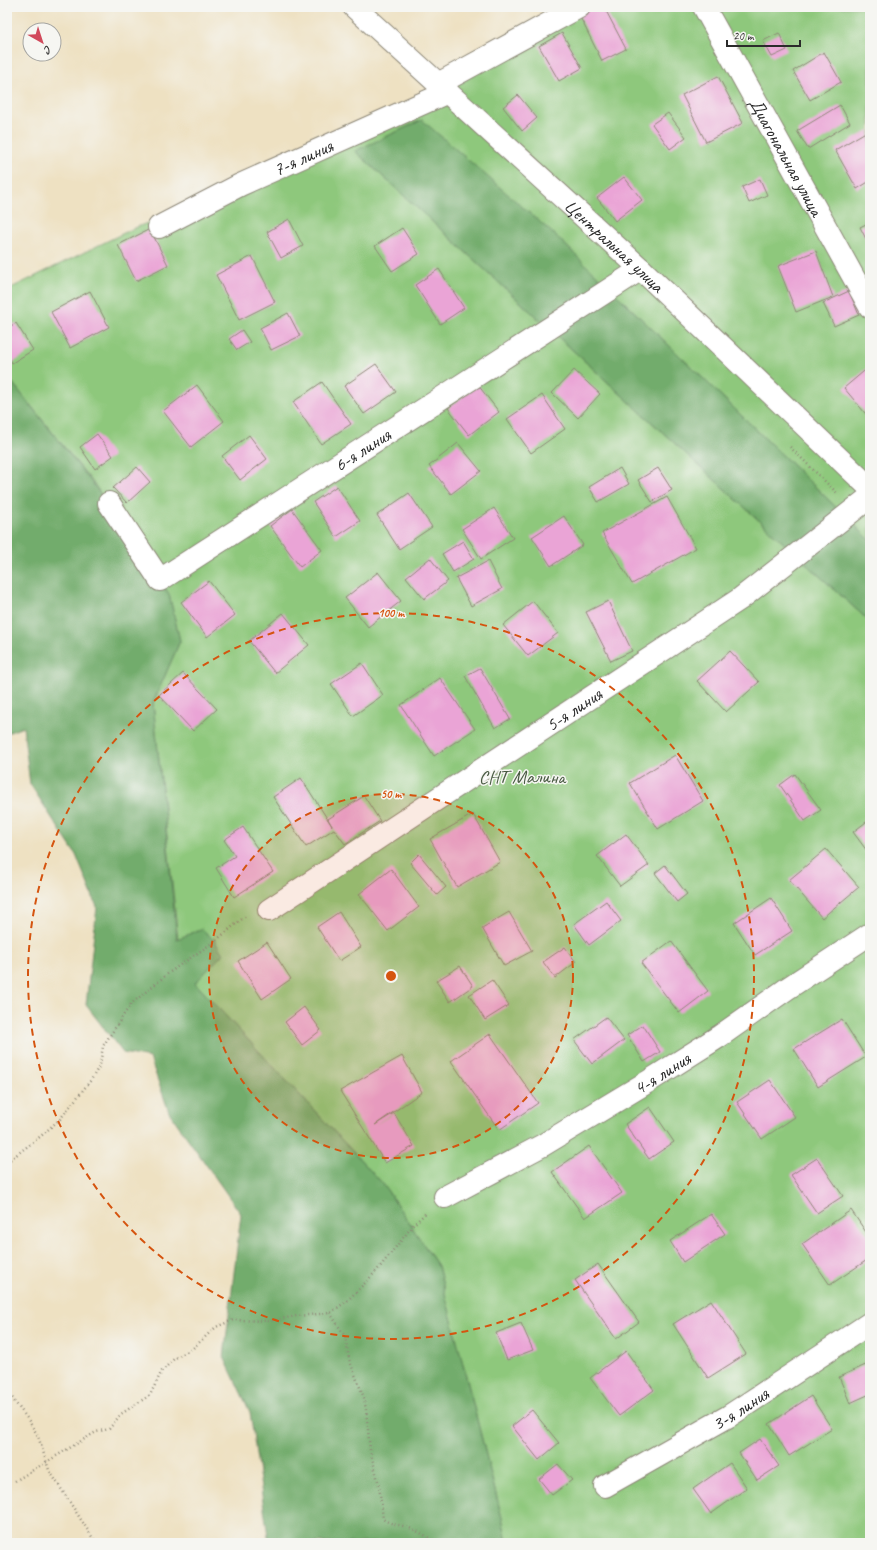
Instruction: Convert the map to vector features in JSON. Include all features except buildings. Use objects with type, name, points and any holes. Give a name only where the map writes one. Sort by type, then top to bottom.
[{"type":"street","name":"Центральная улица","points":[[354,7],[641,269],[870,488]]},
{"type":"street","name":"7-я линия","points":[[159,227],[240,185],[443,88],[579,7]]},
{"type":"street","name":"Диагональная улица","points":[[704,7],[870,307]]},
{"type":"street","name":"6-я линия","points":[[109,503],[160,580],[641,269]]},
{"type":"street","name":"5-я линия","points":[[269,910],[740,598],[870,497]]},
{"type":"street","name":"4-я линия","points":[[445,1197],[543,1145],[649,1081],[720,1036],[788,988],[870,934]]},
{"type":"street","name":"3-я линия","points":[[605,1486],[729,1416],[870,1323]]},
{"type":"path","points":[[7,1162],[41,1136],[60,1119],[92,1080],[100,1065],[103,1046],[131,1004],[170,972],[215,941],[243,918],[253,912],[269,910]]},
{"type":"path","points":[[15,1481],[96,1432],[109,1429],[121,1414],[150,1395],[162,1372],[175,1358],[192,1349],[216,1327],[233,1320],[270,1321],[297,1316],[330,1313],[347,1301],[365,1283],[415,1223],[445,1197]]},
{"type":"path","points":[[330,1313],[345,1336],[349,1359],[364,1398],[370,1450],[379,1485],[383,1519],[389,1524],[403,1526],[422,1533],[437,1543]]},
{"type":"path","points":[[7,1387],[14,1401],[28,1418],[38,1436],[49,1470],[96,1543]]},
{"type":"green space","name":"СНТ Малина","points":[[579,7],[870,7],[870,540],[556,236],[355,151],[870,622],[870,1543],[507,1543],[438,1266],[383,1184],[195,983],[202,929],[178,939],[153,703],[180,641],[169,594],[94,484],[7,376],[7,290],[130,230],[240,185],[440,96]]},
{"type":"green space","points":[[422,120],[556,236],[870,540],[870,622],[355,151]]},
{"type":"green space","points":[[7,376],[94,485],[169,594],[180,641],[153,703],[177,939],[202,929],[215,941],[223,954],[195,983],[383,1184],[438,1266],[507,1543],[269,1543],[250,1412],[224,1357],[241,1214],[169,1112],[150,1058],[123,1053],[86,1005],[97,907],[76,855],[30,784],[23,727],[7,733]]}]
